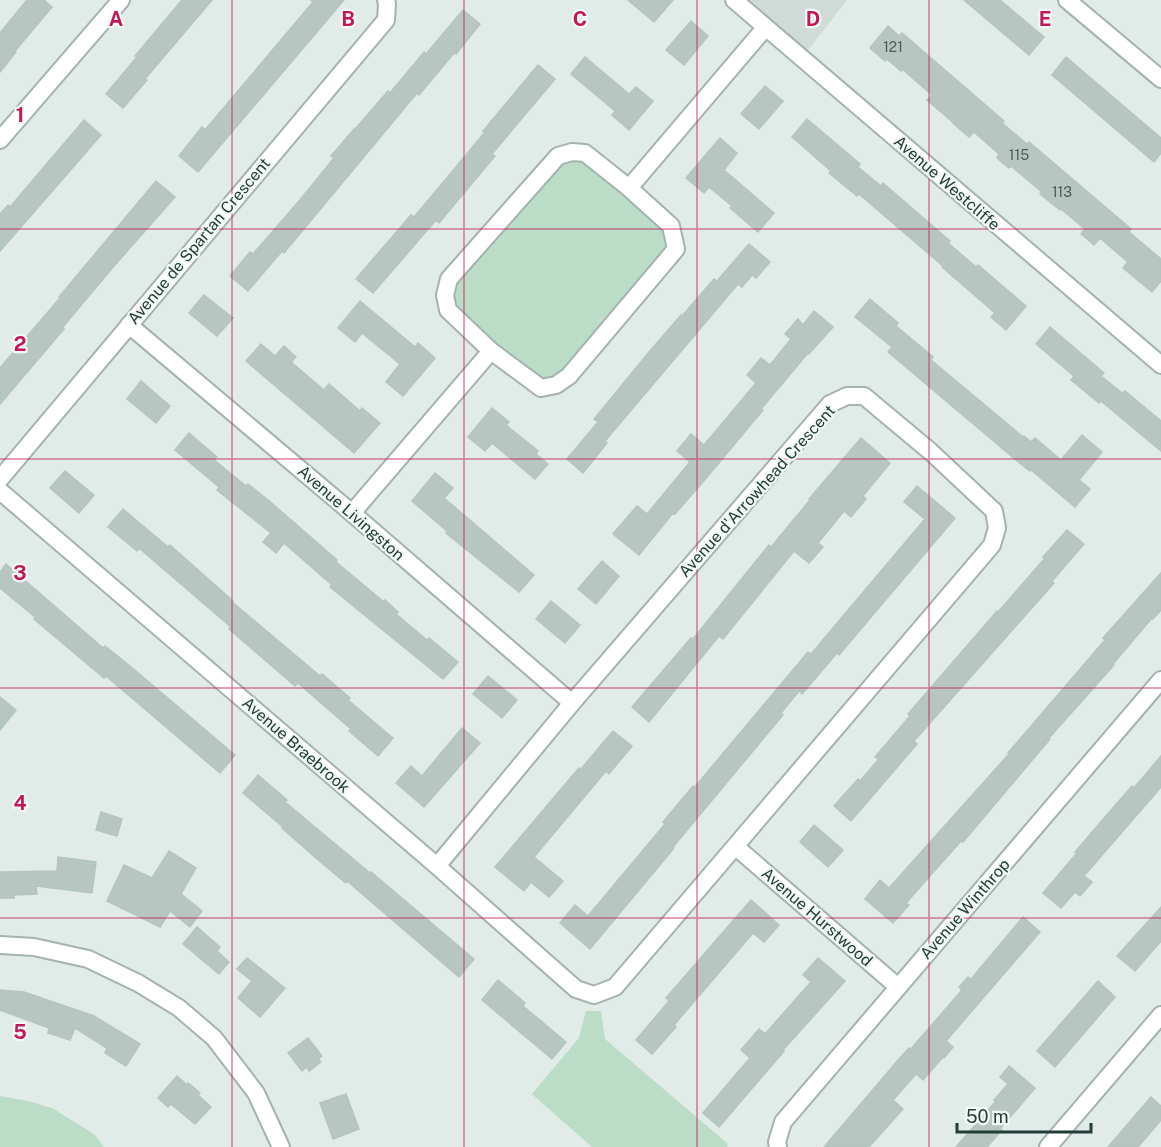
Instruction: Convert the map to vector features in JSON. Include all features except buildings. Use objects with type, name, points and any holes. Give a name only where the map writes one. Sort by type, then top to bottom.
[{"type":"street","points":[[0,140],[121,0]]},
{"type":"street","name":"Avenue de Spartan Crescent","points":[[0,479],[386,20],[386,0]]},
{"type":"street","name":"Avenue Westcliffe","points":[[734,0],[1161,365]]},
{"type":"street","points":[[1067,0],[1161,79]]},
{"type":"street","points":[[629,188],[765,28]]},
{"type":"street","points":[[572,152],[585,153],[629,188],[671,226],[676,249],[569,376],[556,385],[542,388],[491,351],[448,310],[445,295],[449,279],[558,156],[572,152]]},
{"type":"street","name":"Avenue Livingston","points":[[129,325],[572,703]]},
{"type":"street","points":[[352,513],[491,351]]},
{"type":"street","name":"Avenue d'Arrowhead Crescent","points":[[437,866],[572,703],[830,404],[847,396],[864,396],[931,452],[994,511],[997,528],[992,545],[615,987],[594,995]]},
{"type":"street","name":"Avenue Braebrook","points":[[0,491],[437,866],[576,989],[594,995]]},
{"type":"street","name":"Avenue Winthrop","points":[[778,1145],[783,1122],[1161,680]]},
{"type":"street","name":"Avenue Hurstwood","points":[[736,847],[898,987]]},
{"type":"street","points":[[0,945],[34,947],[88,959],[138,983],[179,1008],[214,1038],[256,1093],[281,1147]]},
{"type":"street","points":[[1048,1147],[1161,1015]]},
{"type":"shaded area","points":[[735,0],[847,0],[802,58]]},
{"type":"green space","points":[[572,152],[671,226],[676,249],[569,376],[541,388],[448,310],[449,279]]},
{"type":"green space","points":[[586,1011],[601,1011],[605,1039],[728,1144],[727,1147],[592,1147],[532,1094],[579,1038]]},
{"type":"green space","points":[[0,1096],[52,1108],[94,1134],[104,1147],[0,1147]]}]
